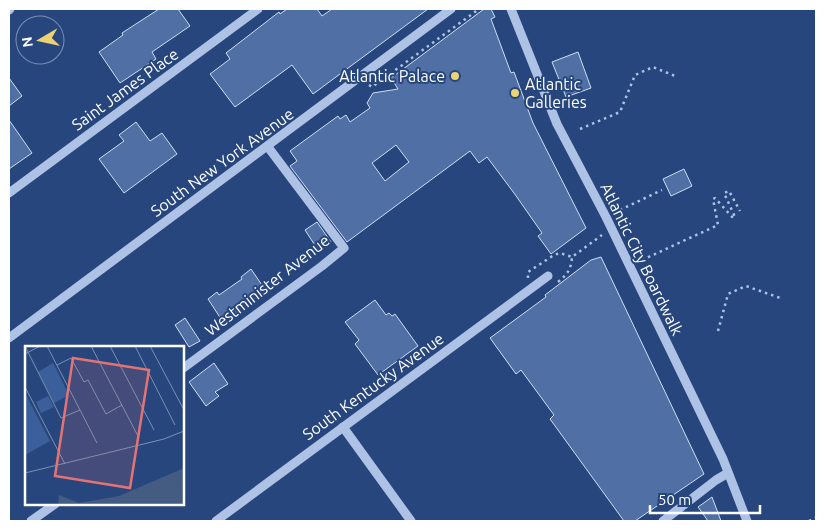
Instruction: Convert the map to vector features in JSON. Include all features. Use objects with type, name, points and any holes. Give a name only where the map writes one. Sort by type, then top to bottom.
[{"type":"street","name":"Saint James Place","points":[[9,193],[258,9]]},
{"type":"street","name":"South New York Avenue","points":[[9,338],[451,9]]},
{"type":"street","name":"Atlantic City Boardwalk","points":[[511,9],[557,124],[611,228],[723,459],[747,521]]},
{"type":"street","name":"Westminister Avenue","points":[[184,368],[316,271],[344,248],[268,147]]},
{"type":"street","name":"South Kentucky Avenue","points":[[216,521],[548,276]]},
{"type":"street","points":[[343,427],[411,521]]},
{"type":"street","points":[[663,521],[701,491],[728,474]]},
{"type":"street","points":[[31,521],[54,505]]},
{"type":"path","points":[[360,78],[372,87],[479,9]]},
{"type":"path","points":[[580,128],[620,112],[635,75],[653,67],[674,76]]},
{"type":"path","points":[[620,210],[662,190]]},
{"type":"path","points":[[642,260],[718,225],[713,199],[716,198],[732,218],[735,217],[724,193],[729,191],[740,211]]},
{"type":"path","points":[[533,287],[528,280],[528,272],[554,255],[560,253],[572,257],[611,228]]},
{"type":"path","points":[[718,331],[728,294],[746,286],[784,299]]},
{"type":"path","points":[[810,521],[816,518]]},
{"type":"building","points":[[159,9],[178,9],[190,26],[152,52],[156,59],[120,83],[99,52],[123,35],[122,33]]},
{"type":"building","points":[[287,9],[317,9],[322,16],[332,9],[428,9],[313,94],[292,65],[235,107],[210,74],[230,59],[226,53],[279,12],[280,14]]},
{"type":"building","points":[[484,9],[491,9],[495,17],[491,19],[511,73],[514,72],[533,123],[586,228],[551,254],[538,236],[542,233],[487,157],[479,163],[470,151],[347,242],[290,166],[297,161],[290,151],[338,116],[340,119],[346,115],[350,122],[370,108],[367,103],[373,93],[398,89],[391,78]],"holes":[[[396,145],[409,162],[385,181],[372,163]]]},
{"type":"building","points":[[578,52],[591,88],[566,97],[552,62]]},
{"type":"building","points":[[9,78],[22,96],[9,106]]},
{"type":"building","points":[[9,120],[32,153],[9,169]]},
{"type":"building","points":[[136,122],[150,141],[162,133],[177,154],[124,193],[99,159],[124,141],[119,135]]},
{"type":"building","points":[[684,169],[692,186],[671,196],[663,179]]},
{"type":"building","points":[[317,222],[331,242],[318,250],[305,230]]},
{"type":"building","points":[[601,257],[704,474],[635,521],[624,521],[550,419],[554,415],[521,370],[516,374],[490,338],[546,297],[545,295],[591,260]]},
{"type":"building","points":[[251,269],[266,291],[223,322],[208,299],[217,292],[219,295],[242,279],[241,277]]},
{"type":"building","points":[[375,300],[386,315],[389,313],[392,316],[395,314],[418,346],[378,375],[355,344],[359,340],[345,322]]},
{"type":"building","points":[[185,318],[200,341],[189,347],[175,325]]},
{"type":"building","points":[[214,363],[228,384],[215,392],[219,396],[206,406],[189,382]]},
{"type":"building","points":[[712,497],[721,521],[708,521],[698,507]]},
{"type":"place","name":"Atlantic Palace","points":[[455,76]]},
{"type":"place","name":"Atlantic Galleries","points":[[515,93]]}]
